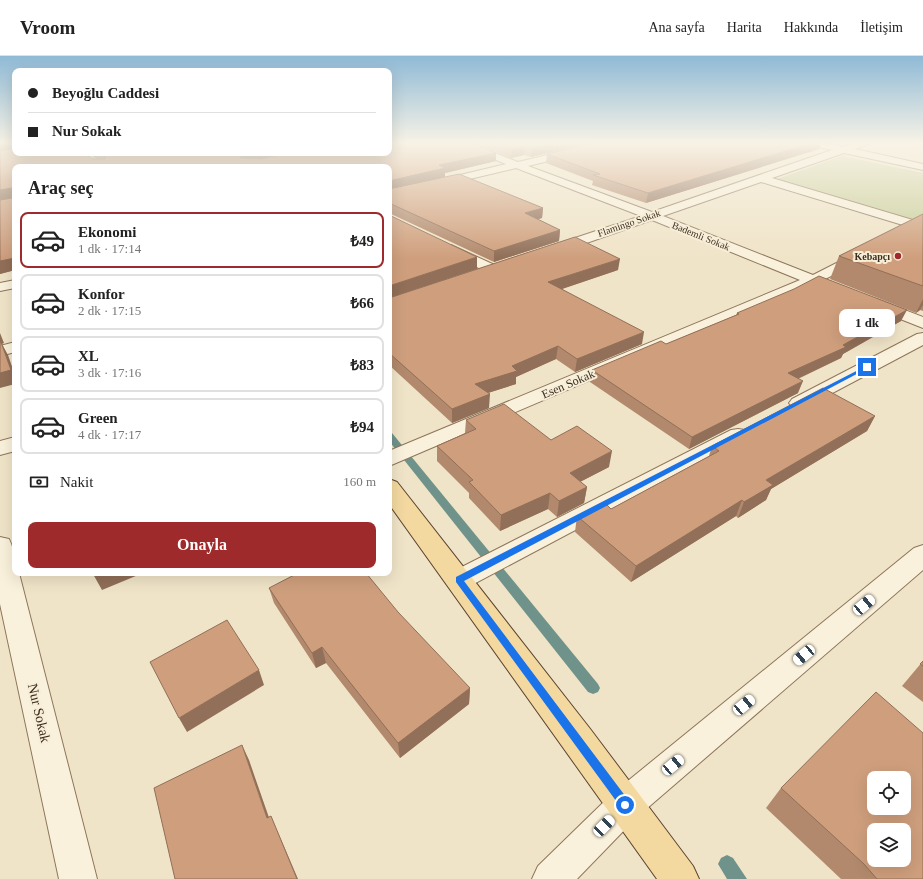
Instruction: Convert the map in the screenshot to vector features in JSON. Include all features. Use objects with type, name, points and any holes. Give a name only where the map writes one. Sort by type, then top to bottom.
[{"type":"main road","points":[[392,472],[468,575],[625,805],[680,879]]},
{"type":"street","points":[[392,194],[451,180]]},
{"type":"street","name":"Bademli Sokak","points":[[558,180],[650,215],[835,289]]},
{"type":"street","name":"Flamingo Sokak","points":[[539,255],[650,215],[753,180]]},
{"type":"street","points":[[768,180],[921,227]]},
{"type":"street","points":[[905,233],[921,227]]},
{"type":"street","points":[[438,243],[494,270]]},
{"type":"street","name":"Esen Sokak","points":[[392,466],[416,448],[813,280],[870,251]]},
{"type":"street","points":[[479,275],[509,265]]},
{"type":"street","points":[[0,287],[12,285]]},
{"type":"street","points":[[864,300],[923,323]]},
{"type":"street","points":[[782,412],[923,338]]},
{"type":"street","points":[[0,351],[12,348]]},
{"type":"street","points":[[468,575],[754,427]]},
{"type":"street","points":[[0,448],[12,445]]},
{"type":"street","name":"Nur Sokak","points":[[0,546],[78,879]]},
{"type":"street","points":[[551,879],[625,805],[923,555]]},
{"type":"green space","points":[[782,180],[923,180],[923,223]]},
{"type":"building","points":[[0,180],[12,180],[12,188],[0,190]]},
{"type":"building","points":[[429,180],[475,180],[543,208],[525,213],[560,230],[494,251],[392,204],[392,188]]},
{"type":"building","points":[[610,180],[689,180],[648,193]]},
{"type":"building","points":[[12,198],[12,259],[0,261],[0,200]]},
{"type":"building","points":[[923,214],[923,286],[839,256]]},
{"type":"building","points":[[392,216],[477,257],[392,285]]},
{"type":"building","points":[[575,237],[620,259],[548,282],[644,332],[577,359],[558,346],[512,366],[517,371],[475,384],[490,394],[452,409],[392,356],[392,297]]},
{"type":"building","points":[[819,276],[907,310],[843,345],[846,347],[788,373],[803,381],[692,437],[592,370],[661,341],[666,344],[739,314],[737,313],[794,289]]},
{"type":"building","points":[[1,342],[11,370],[0,373],[0,343]]},
{"type":"building","points":[[823,388],[875,416],[766,480],[773,485],[744,502],[742,500],[636,566],[577,516],[604,502],[611,509],[719,451],[712,446]]},
{"type":"building","points":[[504,404],[551,440],[577,426],[612,451],[570,473],[587,487],[559,501],[550,493],[501,515],[469,482],[473,480],[437,446],[476,429],[466,420]]},
{"type":"building","points":[[292,576],[368,576],[398,612],[470,688],[398,743],[322,647],[312,653],[269,588]]},
{"type":"building","points":[[227,620],[259,670],[179,718],[150,662]]},
{"type":"building","points":[[876,692],[923,733],[923,879],[877,879],[864,864],[781,788]]},
{"type":"building","points":[[242,745],[267,818],[271,816],[297,879],[175,879],[154,788]]},
{"type":"waterway","points":[[392,439],[593,688]]},
{"type":"waterway","points":[[727,864],[738,879]]},
{"type":"place","name":"Kebapçı","points":[[898,256]]},
{"type":"route","points":[[625,805],[459,580],[867,367]]}]
